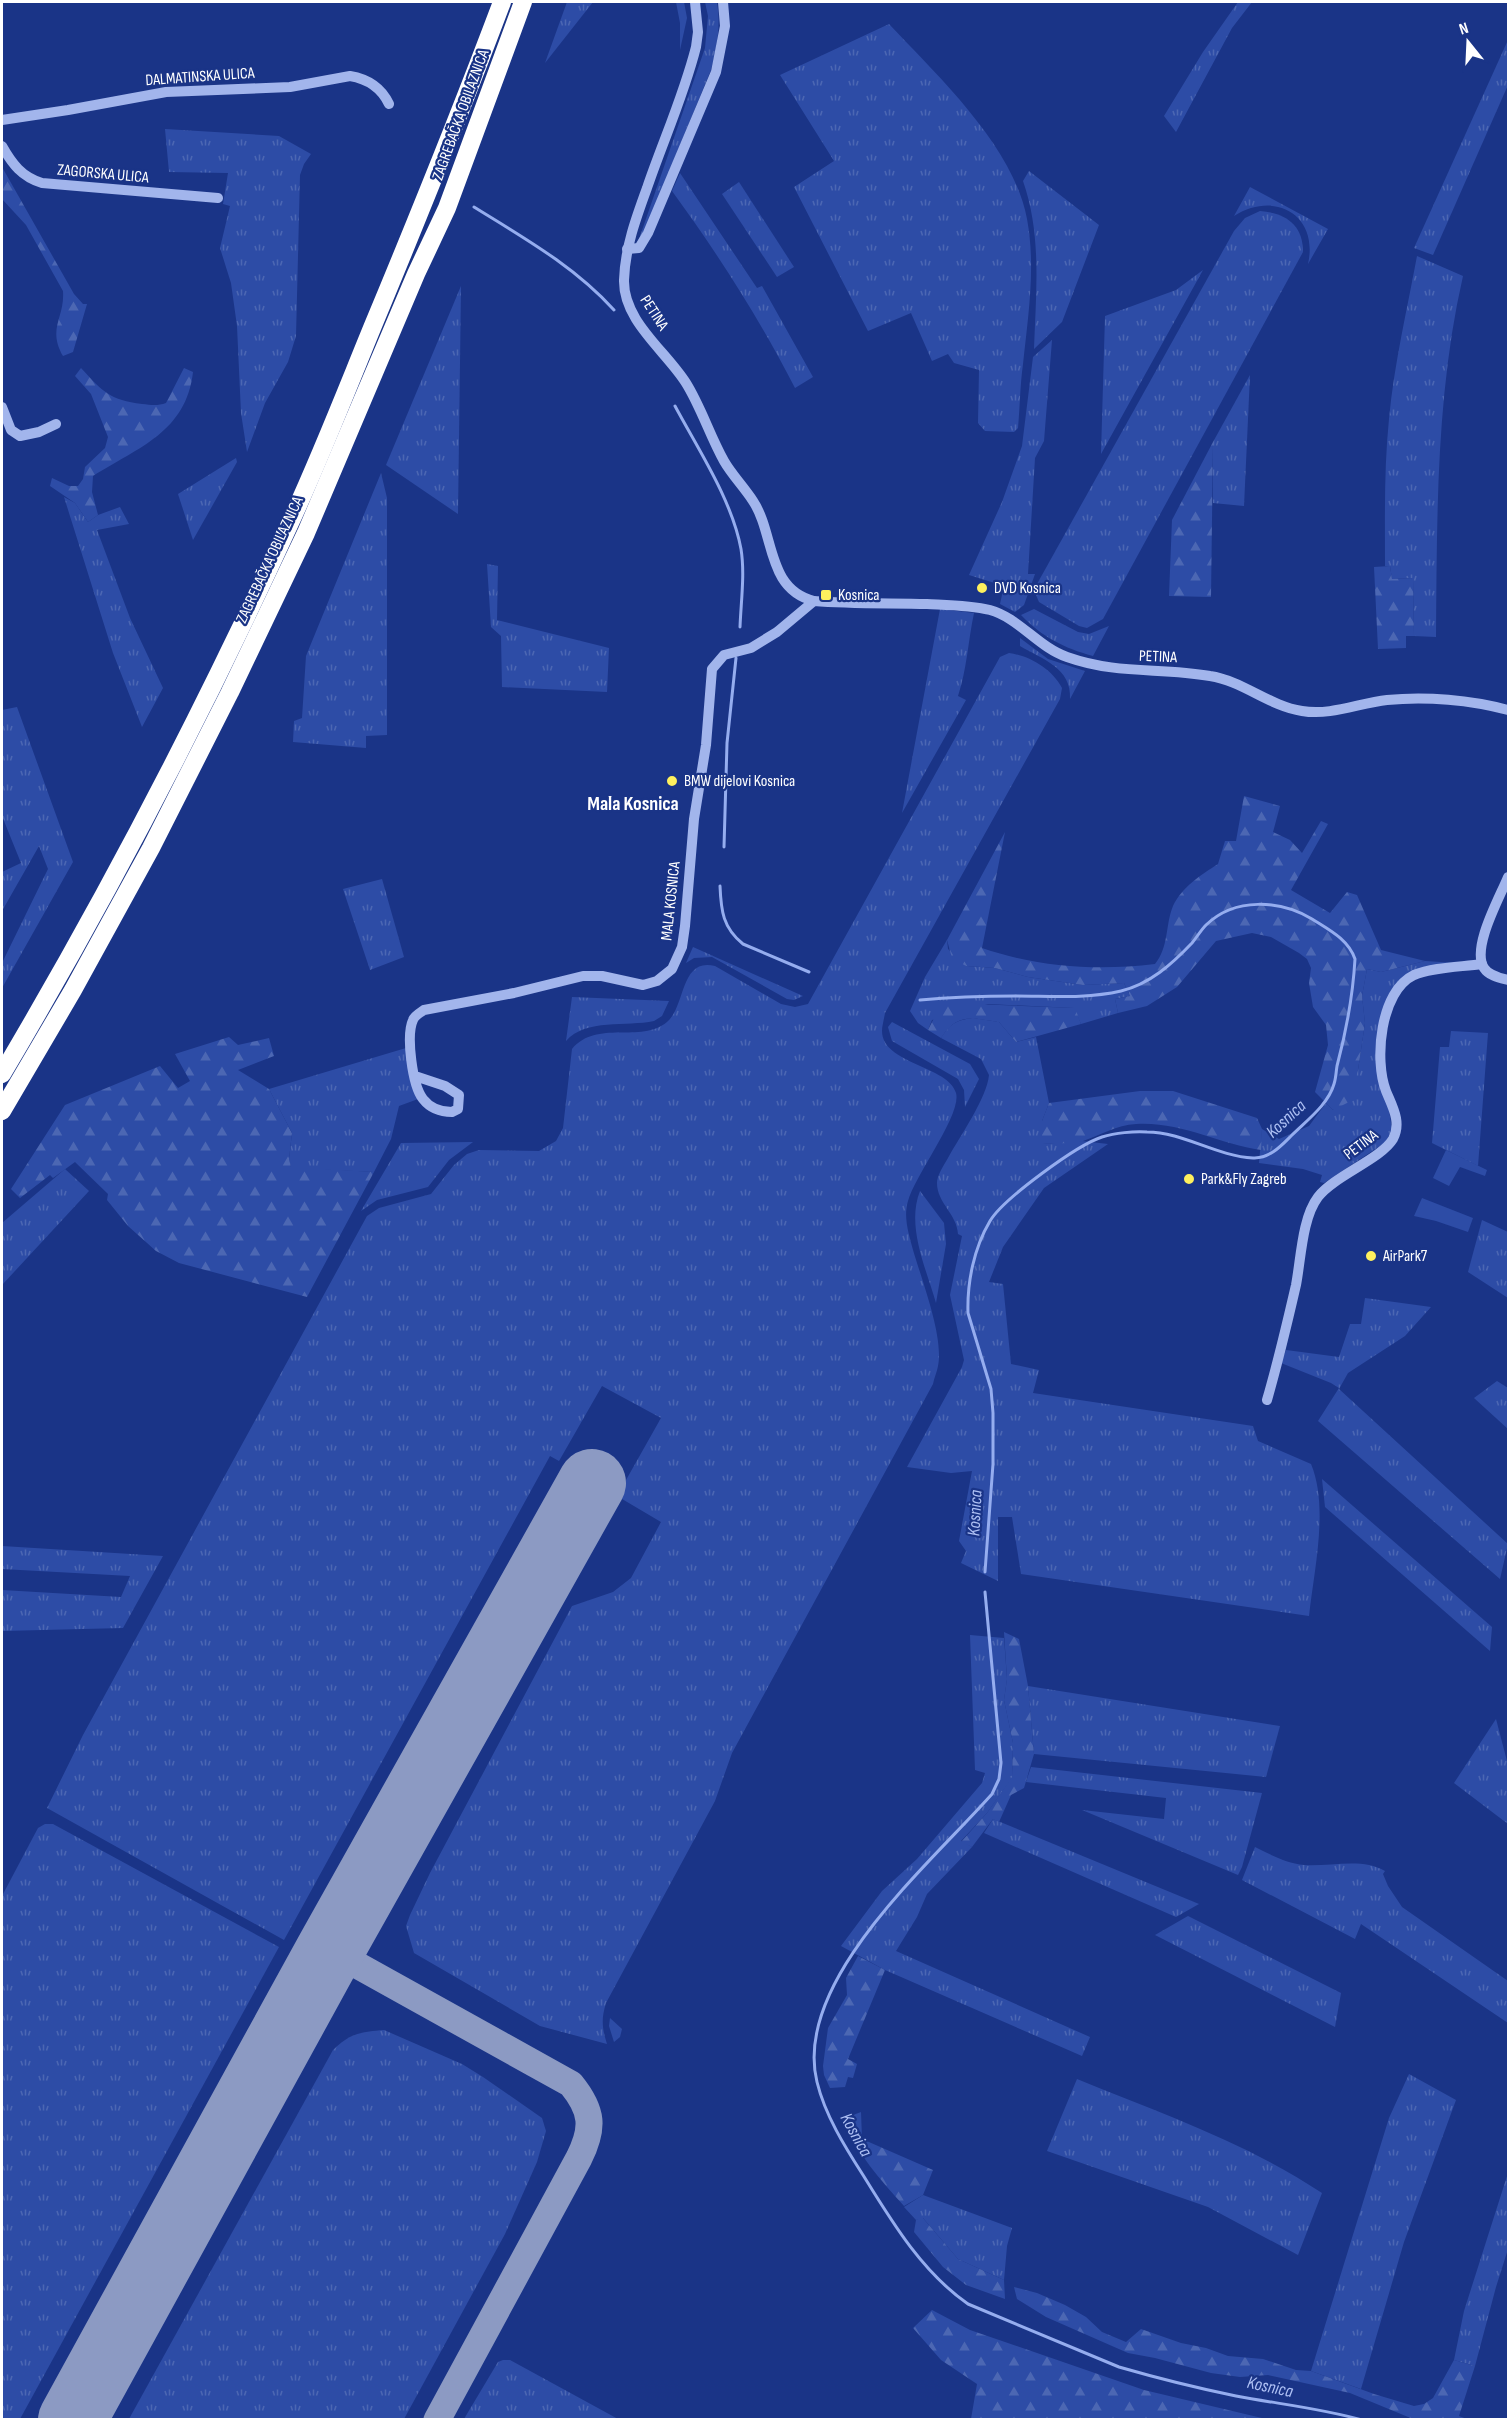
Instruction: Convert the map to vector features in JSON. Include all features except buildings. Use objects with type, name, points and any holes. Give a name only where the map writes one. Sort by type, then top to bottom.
[{"type":"highway","name":"ZAGREBAČKA OBILAZNICA","points":[[2,1074],[56,982],[133,839],[213,685],[289,525],[450,139],[502,2]]},
{"type":"highway","name":"ZAGREBAČKA OBILAZNICA","points":[[2,1111],[73,990],[151,848],[230,692],[306,533],[416,274],[447,208],[523,2]]},
{"type":"street","name":"PETINA","points":[[695,2],[698,32],[692,63],[634,222],[627,249],[624,282],[630,309],[687,385],[724,461],[755,504],[764,522],[779,573],[792,590],[814,601],[948,605],[989,610],[1015,622],[1048,649],[1065,657],[1111,669],[1210,676],[1244,686],[1291,709],[1306,712],[1330,711],[1372,702],[1401,700],[1482,704],[1509,710]]},
{"type":"street","points":[[627,249],[639,248],[648,233],[716,72],[725,26],[723,2]]},
{"type":"street","name":"DALMATINSKA ULICA","points":[[2,120],[165,92],[290,87],[350,76],[378,87],[389,104]]},
{"type":"street","name":"ZAGORSKA ULICA","points":[[2,146],[18,170],[42,183],[218,198]]},
{"type":"street","points":[[2,407],[11,430],[20,436],[39,432],[56,424]]},
{"type":"street","name":"MALA KOSNICA","points":[[415,1077],[410,1033],[413,1020],[423,1010],[514,993],[583,976],[602,976],[644,985],[657,981],[672,969],[682,947],[694,819],[706,745],[711,676],[716,663],[724,655],[751,648],[777,632],[814,601]]},
{"type":"street","points":[[1509,877],[1480,946],[1482,964],[1489,973],[1509,980]]},
{"type":"street","name":"PETINA","points":[[1267,1400],[1281,1350],[1306,1227],[1316,1199],[1325,1188],[1384,1148],[1393,1138],[1396,1119],[1383,1080],[1381,1055],[1383,1029],[1390,999],[1398,988],[1415,975],[1482,964]]},
{"type":"green space","points":[[567,2],[593,2],[545,63]]},
{"type":"green space","points":[[676,2],[684,2],[687,18],[680,50],[680,23]]},
{"type":"green space","points":[[705,2],[717,2],[719,19],[711,70],[642,237],[639,239],[705,48],[708,16]]},
{"type":"green space","points":[[1238,2],[1252,2],[1232,28],[1176,132],[1164,116],[1203,52]]},
{"type":"green space","points":[[889,24],[972,114],[1007,165],[1019,192],[1030,237],[1031,274],[1018,428],[1014,432],[985,431],[978,423],[979,370],[954,363],[948,354],[932,361],[911,313],[868,331],[794,187],[834,161],[780,75]]},
{"type":"green space","points":[[1508,40],[1508,85],[1433,255],[1414,248]]},
{"type":"green space","points":[[165,129],[279,136],[311,154],[300,175],[296,336],[288,362],[265,403],[247,452],[241,413],[237,326],[231,283],[220,248],[230,206],[223,204],[228,173],[169,172]]},
{"type":"green space","points":[[2,167],[74,294],[83,304],[87,304],[73,352],[63,356],[58,346],[56,330],[62,309],[63,291],[26,225],[2,199]]},
{"type":"green space","points":[[1029,171],[1099,225],[1062,322],[1034,349],[1035,243],[1029,201],[1023,181]]},
{"type":"green space","points":[[680,173],[757,288],[762,286],[813,377],[795,388],[737,287],[672,191]]},
{"type":"green space","points":[[739,182],[794,267],[777,277],[722,194]]},
{"type":"green space","points":[[1250,187],[1328,229],[1308,264],[1310,247],[1307,232],[1300,220],[1290,212],[1278,207],[1264,206],[1249,209],[1234,216]]},
{"type":"green space","points":[[1260,211],[1277,214],[1291,222],[1300,234],[1303,252],[1103,619],[1087,628],[1079,626],[1039,602],[1036,595],[1037,584],[1234,231],[1245,218]]},
{"type":"green space","points":[[1417,256],[1463,276],[1454,320],[1443,410],[1438,501],[1436,637],[1414,636],[1413,578],[1392,579],[1390,566],[1385,566],[1387,437],[1397,358]]},
{"type":"green space","points":[[1203,270],[1101,454],[1105,316],[1176,290]]},
{"type":"green space","points":[[461,286],[458,514],[386,465]]},
{"type":"green space","points":[[1052,340],[1044,441],[1035,458],[1028,574],[1035,574],[1024,605],[1015,612],[1000,604],[1004,586],[969,575],[1002,502],[1022,446],[1033,357]]},
{"type":"green space","points":[[81,368],[108,394],[122,400],[151,405],[166,403],[184,368],[193,372],[189,393],[170,424],[158,436],[93,476],[92,492],[98,515],[88,522],[75,503],[50,486],[52,478],[69,486],[78,486],[83,479],[85,467],[105,448],[108,437],[91,394],[75,376]]},
{"type":"green space","points":[[1250,375],[1244,506],[1213,503],[1213,442]]},
{"type":"green space","points":[[1213,442],[1211,597],[1169,596],[1172,520]]},
{"type":"green space","points":[[236,458],[237,462],[193,540],[178,494]]},
{"type":"green space","points":[[381,473],[387,498],[387,735],[366,736],[366,748],[293,742],[294,721],[302,718],[306,656]]},
{"type":"green space","points":[[64,497],[75,503],[88,522],[98,515],[120,507],[129,524],[97,530],[130,618],[163,688],[142,727],[113,653]]},
{"type":"green space","points":[[487,564],[498,566],[497,620],[609,648],[607,692],[502,687],[501,636],[491,627]]},
{"type":"green space","points":[[1390,566],[1392,579],[1413,578],[1414,636],[1406,636],[1406,648],[1378,649],[1374,567]]},
{"type":"green space","points":[[940,609],[974,613],[958,696],[966,700],[902,813]]},
{"type":"green space","points":[[1034,609],[1078,632],[1089,634],[1109,626],[1093,656],[1054,641],[1037,630],[1021,615]]},
{"type":"green space","points":[[1020,638],[1048,659],[1085,671],[1070,699],[1066,679],[1061,672],[1046,660],[1020,646]]},
{"type":"green space","points":[[1009,653],[1032,660],[1046,669],[1062,688],[1060,699],[885,1013],[882,1029],[885,1042],[893,1051],[941,1077],[951,1084],[956,1093],[952,1115],[912,1190],[906,1213],[910,1238],[938,1340],[938,1366],[933,1384],[732,1753],[715,1801],[606,2003],[603,2023],[607,2044],[540,2026],[414,1953],[406,1926],[430,1873],[572,1606],[613,1592],[631,1578],[661,1522],[617,1496],[661,1418],[602,1386],[559,1461],[550,1456],[284,1940],[47,1808],[83,1735],[367,1216],[379,1208],[431,1194],[454,1165],[467,1154],[479,1150],[539,1151],[556,1141],[563,1128],[572,1049],[582,1040],[594,1035],[645,1031],[667,1022],[678,1005],[689,976],[695,969],[704,965],[715,966],[781,1004],[795,1007],[808,1004],[1000,657]]},
{"type":"green space","points":[[17,707],[73,862],[2,988],[2,963],[48,869],[39,846],[2,911],[2,872],[21,863],[2,816],[2,710]]},
{"type":"green space","points":[[1244,796],[1280,806],[1273,832],[1290,840],[1302,853],[1321,821],[1328,824],[1291,890],[1330,913],[1347,892],[1357,895],[1381,950],[1425,961],[1381,972],[1367,969],[1362,996],[1365,1023],[1358,1070],[1349,1102],[1333,1110],[1315,1092],[1328,1045],[1326,1025],[1313,1007],[1309,983],[1311,968],[1307,959],[1271,937],[1252,933],[1216,941],[1177,987],[1147,1006],[1118,1013],[1115,999],[1130,996],[1124,983],[1083,985],[1028,977],[995,968],[966,966],[952,958],[947,940],[1005,832],[982,948],[1024,960],[1067,966],[1111,967],[1155,964],[1163,951],[1173,906],[1177,899],[1192,882],[1218,864],[1225,841],[1236,841]]},
{"type":"green space","points":[[382,879],[404,957],[370,970],[343,889]]},
{"type":"green space","points":[[947,940],[948,949],[966,966],[995,968],[1028,977],[1083,985],[1124,983],[1130,996],[1115,999],[1118,1013],[1081,1024],[1074,1008],[988,1004],[932,1020],[928,1030],[918,1023],[910,1011],[925,977]]},
{"type":"green space","points":[[693,947],[803,996],[794,1000],[787,999],[712,957],[694,958],[686,963]]},
{"type":"green space","points":[[1425,961],[1456,963],[1406,977],[1378,1042],[1392,1129],[1386,1142],[1324,1183],[1320,1182],[1322,1175],[1303,1169],[1259,1163],[1262,1129],[1279,1139],[1309,1126],[1326,1103],[1333,1110],[1358,1070],[1365,1023],[1362,996],[1367,969],[1381,972]]},
{"type":"green space","points":[[572,997],[669,1001],[662,1016],[654,1021],[595,1026],[574,1034],[566,1041]]},
{"type":"green space","points":[[948,1003],[1075,1008],[1081,1024],[1016,1042],[999,1022],[973,1018],[959,1020],[941,1038],[928,1030],[939,1008]]},
{"type":"green space","points":[[973,1018],[999,1022],[1016,1042],[1036,1037],[1049,1103],[1042,1121],[1042,1144],[1082,1141],[1108,1144],[1044,1188],[1003,1247],[989,1282],[1003,1284],[1011,1364],[1039,1370],[1033,1393],[1253,1426],[1258,1441],[1311,1464],[1319,1499],[1320,1519],[1309,1616],[1021,1574],[1012,1517],[998,1517],[998,1581],[961,1563],[966,1551],[959,1541],[972,1471],[951,1473],[907,1467],[964,1360],[950,1295],[962,1236],[958,1234],[954,1220],[940,1197],[937,1183],[941,1170],[983,1095],[989,1075],[981,1059],[941,1038],[954,1024]]},
{"type":"green space","points":[[892,1022],[970,1064],[979,1079],[965,1107],[964,1090],[958,1079],[892,1041],[888,1027]]},
{"type":"green space","points":[[1451,1031],[1488,1033],[1478,1166],[1432,1143],[1440,1047],[1449,1047]]},
{"type":"green space","points":[[229,1037],[238,1045],[269,1038],[274,1056],[238,1070],[269,1089],[292,1133],[289,1159],[291,1167],[374,1172],[307,1297],[179,1263],[156,1251],[128,1226],[107,1200],[108,1194],[75,1162],[53,1178],[50,1175],[20,1198],[11,1189],[65,1105],[160,1066],[178,1088],[190,1081],[175,1054]]},
{"type":"green space","points":[[406,1048],[418,1099],[399,1106],[391,1139],[374,1172],[291,1168],[289,1159],[292,1133],[269,1089]]},
{"type":"green space","points":[[1140,1091],[1173,1091],[1257,1118],[1262,1129],[1261,1150],[1184,1129],[1152,1124],[1122,1126],[1078,1142],[1042,1144],[1042,1121],[1049,1103]]},
{"type":"green space","points":[[473,1142],[449,1160],[428,1187],[377,1200],[361,1211],[401,1143]]},
{"type":"green space","points":[[1446,1150],[1487,1170],[1485,1176],[1460,1167],[1449,1186],[1433,1178]]},
{"type":"green space","points":[[65,1169],[89,1191],[2,1285],[2,1223]]},
{"type":"green space","points":[[920,1191],[944,1223],[946,1244],[936,1303],[916,1233],[916,1204]]},
{"type":"green space","points":[[1422,1198],[1473,1218],[1468,1232],[1414,1216]]},
{"type":"green space","points":[[1482,1220],[1508,1232],[1508,1298],[1468,1272]]},
{"type":"green space","points":[[1365,1298],[1431,1307],[1405,1336],[1348,1373],[1339,1389],[1508,1544],[1500,1579],[1318,1421],[1339,1388],[1281,1363],[1286,1350],[1339,1357],[1350,1324],[1361,1324]]},
{"type":"green space","points":[[1497,1381],[1508,1388],[1508,1429],[1474,1398]]},
{"type":"green space","points":[[1322,1479],[1492,1627],[1490,1651],[1325,1507]]},
{"type":"green space","points":[[2,1546],[163,1556],[123,1628],[2,1631],[2,1590],[121,1597],[130,1576],[2,1569]]},
{"type":"green space","points":[[1004,1632],[1019,1639],[1028,1686],[1034,1754],[1024,1788],[1011,1795],[999,1822],[993,1819],[972,1847],[961,1842],[987,1813],[1012,1777],[1013,1743],[1004,1700],[1007,1679]]},
{"type":"green space","points":[[970,1635],[1004,1638],[1007,1679],[1004,1700],[1013,1743],[1012,1778],[987,1813],[961,1841],[972,1847],[927,1894],[917,1917],[896,1951],[1090,2037],[1082,2056],[885,1970],[841,1946],[882,1891],[917,1859],[982,1783],[985,1773],[975,1770]]},
{"type":"green space","points":[[1028,1686],[1280,1726],[1266,1777],[1034,1754]]},
{"type":"green space","points":[[1496,1719],[1508,1765],[1508,1824],[1454,1783]]},
{"type":"green space","points":[[1031,1767],[1262,1793],[1242,1867],[1238,1875],[1082,1810],[1164,1819],[1166,1798],[1026,1782]]},
{"type":"green space","points":[[993,1819],[1199,1904],[1176,1917],[984,1833]]},
{"type":"green space","points":[[45,1824],[53,1824],[279,1947],[20,2419],[2,2419],[2,1896],[38,1828]]},
{"type":"green space","points":[[1255,1847],[1297,1864],[1356,1863],[1385,1871],[1383,1874],[1388,1886],[1402,1907],[1508,1981],[1508,2023],[1361,1924],[1355,1939],[1242,1880]]},
{"type":"green space","points":[[1188,1916],[1341,1993],[1335,2027],[1155,1935]]},
{"type":"green space","points":[[858,1956],[885,1970],[848,2059],[857,2064],[853,2078],[848,2077],[845,2087],[830,2088],[823,2066],[828,2028],[847,1995],[846,1978]]},
{"type":"green space","points":[[610,2018],[622,2029],[620,2037],[614,2042],[609,2026]]},
{"type":"green space","points":[[384,2030],[462,2064],[483,2077],[542,2118],[546,2131],[537,2162],[505,2234],[404,2419],[129,2419],[333,2050],[356,2034]]},
{"type":"green space","points":[[1409,2074],[1456,2100],[1404,2242],[1361,2389],[1311,2371],[1389,2118]]},
{"type":"green space","points":[[1077,2079],[1233,2144],[1264,2159],[1322,2193],[1298,2255],[1208,2207],[1047,2151]]},
{"type":"green space","points":[[861,2112],[862,2139],[933,2170],[923,2195],[904,2206],[870,2165],[855,2143],[845,2118]]},
{"type":"green space","points":[[1508,2173],[1508,2249],[1475,2366],[1454,2360],[1464,2311]]},
{"type":"green space","points":[[923,2195],[1012,2228],[1007,2246],[1004,2280],[958,2259],[923,2218],[916,2220],[904,2207]]},
{"type":"green space","points":[[922,2217],[958,2259],[1004,2280],[1005,2299],[966,2285],[943,2267],[914,2232],[916,2220]]},
{"type":"green space","points":[[1014,2287],[1037,2293],[1065,2305],[1086,2317],[1102,2332],[1126,2342],[1141,2329],[1228,2356],[1263,2359],[1296,2370],[1311,2371],[1414,2406],[1424,2404],[1433,2398],[1454,2360],[1475,2366],[1459,2416],[1467,2419],[1413,2419],[1350,2393],[1268,2375],[1240,2377],[1211,2373],[1128,2353],[1046,2317],[1017,2299]]},
{"type":"green space","points":[[932,2310],[970,2330],[1144,2390],[1266,2419],[971,2419],[977,2384],[941,2360],[913,2328]]},
{"type":"green space","points":[[510,2360],[618,2419],[464,2419],[498,2362]]},
{"type":"waterway","points":[[474,207],[565,266],[599,294],[614,310]]},
{"type":"waterway","points":[[675,406],[713,475],[737,531],[743,568],[740,627]]},
{"type":"waterway","points":[[724,847],[727,743],[736,658]]},
{"type":"waterway","points":[[720,886],[724,918],[736,938],[743,944],[809,972]]},
{"type":"waterway","name":"Kosnica","points":[[920,1000],[980,996],[1082,996],[1108,994],[1132,988],[1142,984],[1168,966],[1192,943],[1206,925],[1218,916],[1230,910],[1258,904],[1286,908],[1312,919],[1343,940],[1355,959],[1349,1013],[1331,1092],[1316,1112],[1274,1151],[1259,1158],[1239,1156],[1160,1133],[1119,1133],[1102,1137],[1076,1150],[1042,1174],[1009,1200],[990,1221],[976,1254],[970,1277],[968,1301],[968,1313],[991,1389],[993,1413],[993,1464],[985,1572]]},
{"type":"waterway","name":"Kosnica","points":[[985,1592],[1001,1763],[999,1779],[992,1794],[904,1888],[873,1926],[846,1964],[825,2004],[815,2043],[817,2082],[830,2119],[856,2164],[909,2245],[936,2277],[968,2304],[1119,2367],[1221,2393],[1315,2409],[1362,2420]]},
{"type":"taxiway","points":[[330,1950],[571,2084],[587,2111],[589,2129],[579,2158],[437,2420]]},
{"type":"runway","points":[[72,2420],[330,1950],[592,1483]]},
{"type":"place","name":"DVD Kosnica","points":[[982,588]]},
{"type":"place","name":"Kosnica","points":[[826,595]]},
{"type":"place","name":"BMW dijelovi Kosnica","points":[[672,781]]},
{"type":"place","name":"Park&Fly Zagreb","points":[[1189,1179]]},
{"type":"place","name":"AirPark7","points":[[1371,1256]]},
{"type":"district","name":"Mala Kosnica","points":[[633,804]]}]
